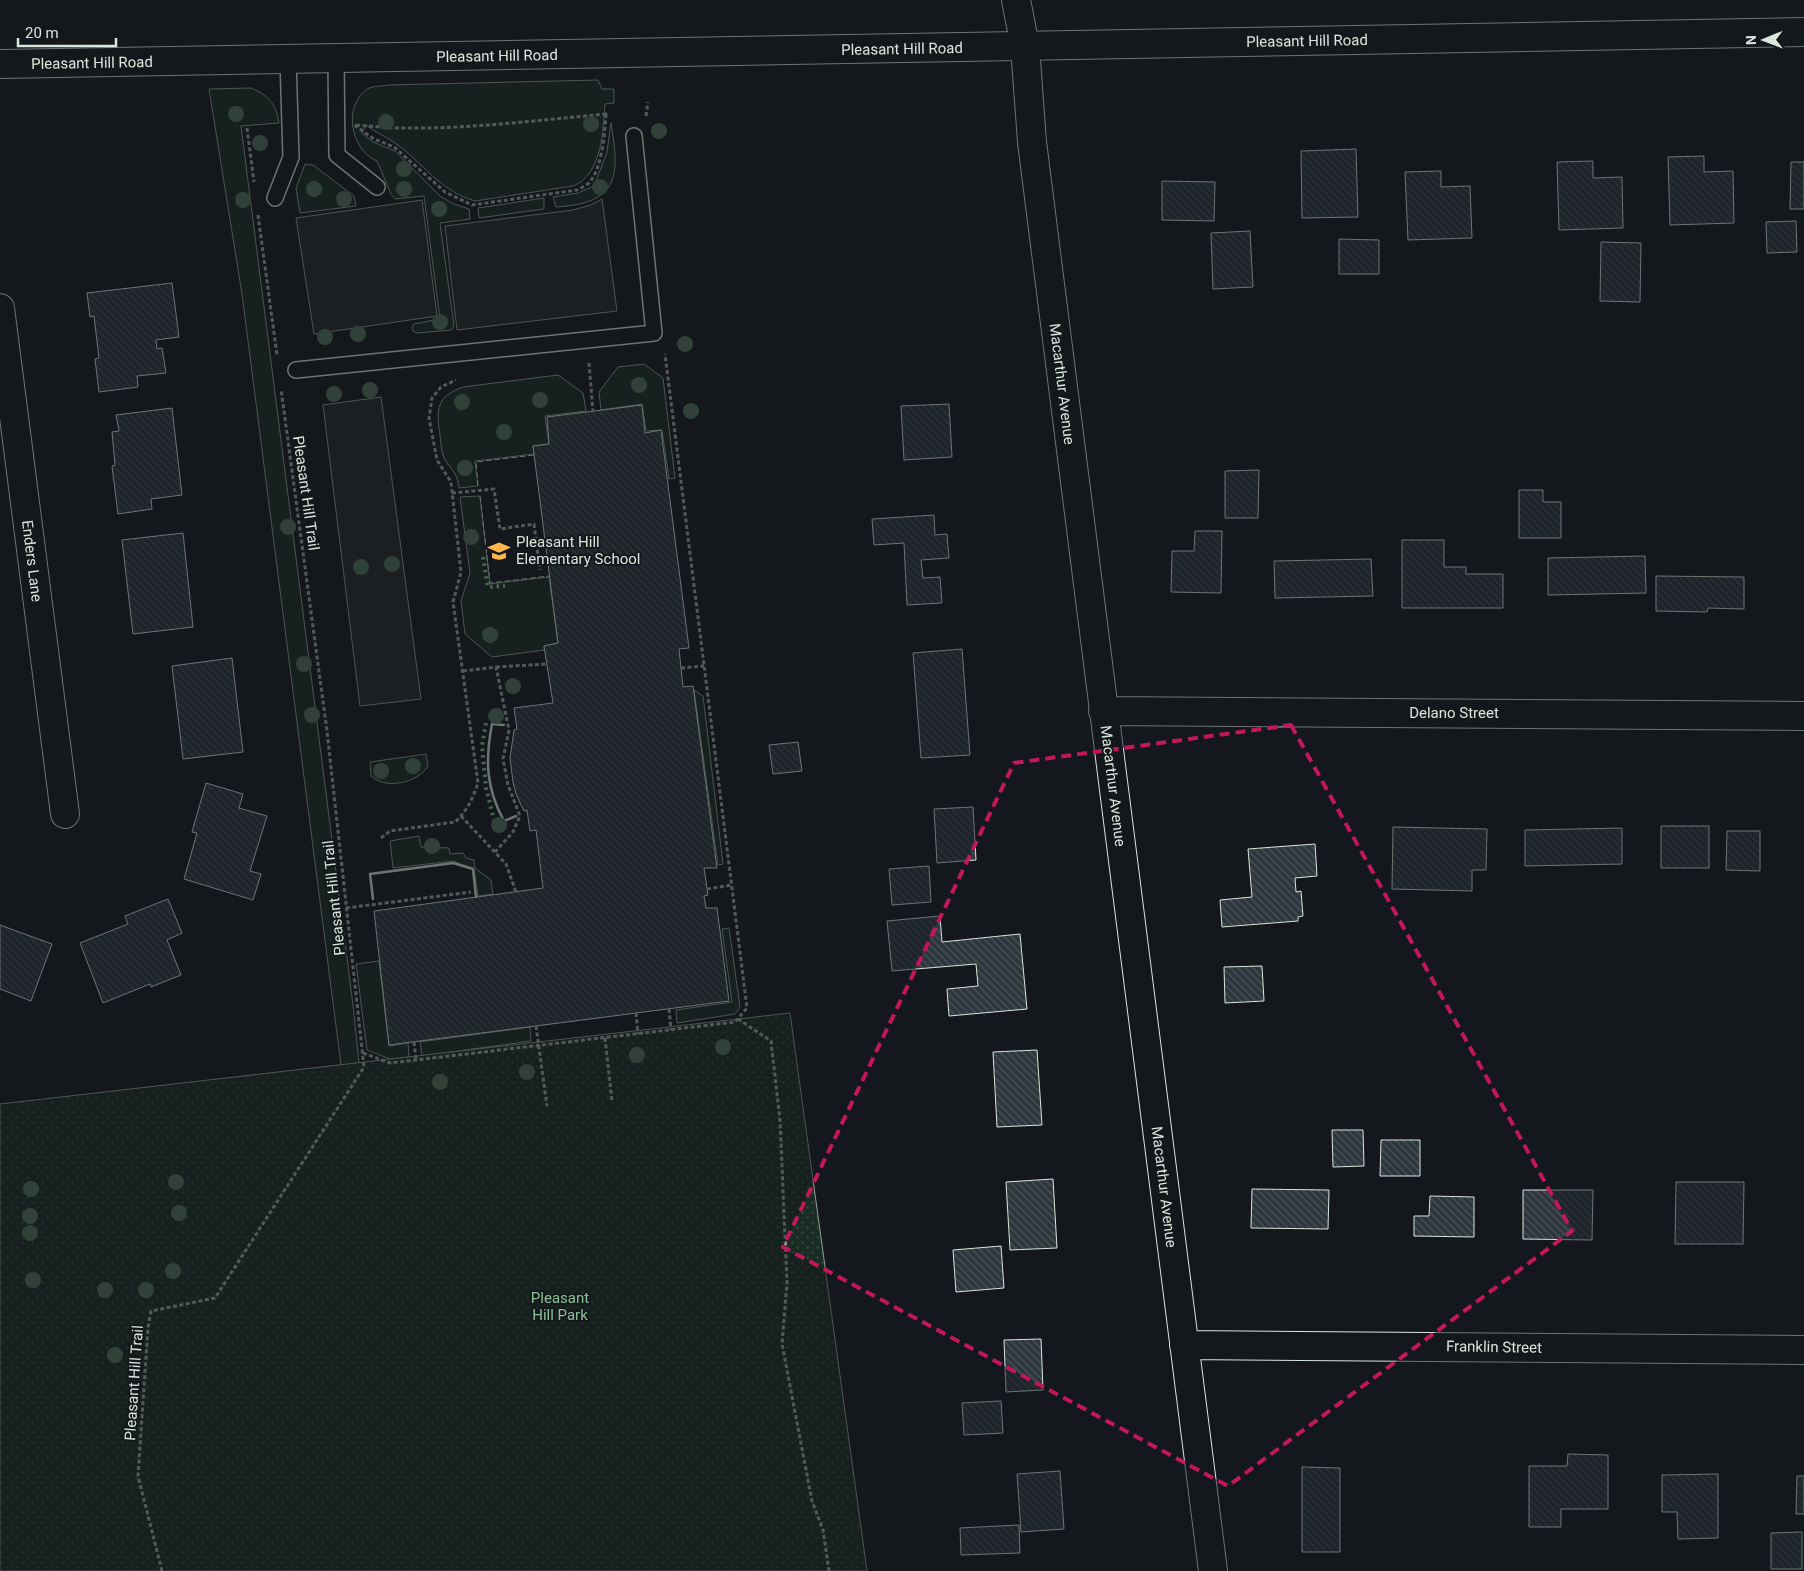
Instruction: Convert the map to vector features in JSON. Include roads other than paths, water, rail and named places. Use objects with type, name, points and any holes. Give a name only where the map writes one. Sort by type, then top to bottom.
[{"type":"street","name":"Macarthur Avenue","points":[[1016,0],[1025,46],[1032,142],[1213,1571]]},
{"type":"street","name":"Pleasant Hill Road","points":[[0,64],[1804,32]]},
{"type":"street","name":"Enders Lane","points":[[0,308],[65,814]]},
{"type":"street","name":"Delano Street","points":[[1103,711],[1804,716]]},
{"type":"street","name":"Franklin Street","points":[[1184,1345],[1804,1350]]},
{"type":"lane","points":[[336,59],[337,155],[377,188]]},
{"type":"lane","points":[[275,198],[291,157],[288,60]]},
{"type":"lane","points":[[296,370],[654,333],[634,136]]},
{"type":"place","name":"Pleasant Hill Elementary School","points":[[499,551]]},
{"type":"park label","name":"Pleasant Hill Park","points":[[560,1306]]}]
